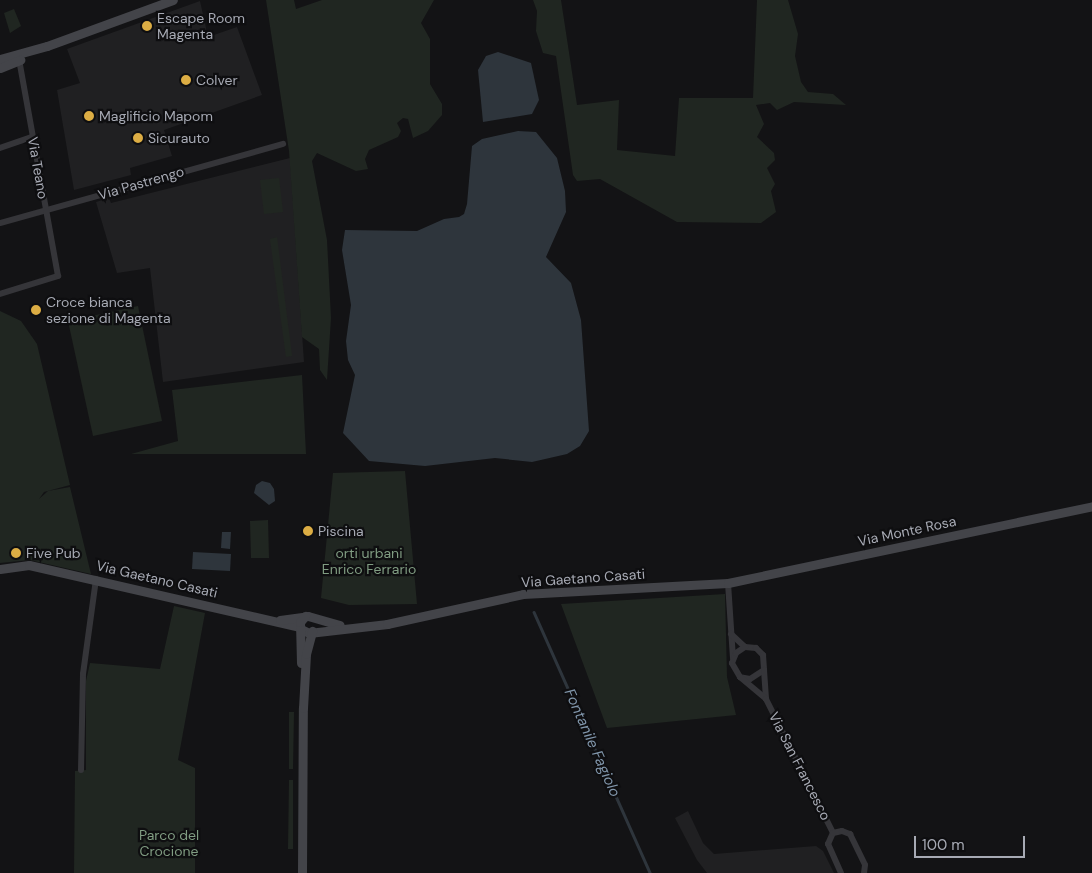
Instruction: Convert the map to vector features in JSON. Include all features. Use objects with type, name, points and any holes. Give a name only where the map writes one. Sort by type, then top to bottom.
[{"type":"street","points":[[0,59],[47,46],[173,0]]},
{"type":"street","points":[[0,68],[47,46]]},
{"type":"street","name":"Via Teano","points":[[0,294],[58,276],[19,60]]},
{"type":"street","points":[[0,148],[32,137]]},
{"type":"street","name":"Via Pastrengo","points":[[0,224],[283,144]]},
{"type":"street","name":"Via Monte Rosa","points":[[728,582],[1092,506]]},
{"type":"street","name":"Via Gaetano Casati","points":[[0,569],[29,565],[278,620],[313,631],[423,617],[523,594],[728,582]]},
{"type":"street","points":[[81,770],[83,674],[96,579]]},
{"type":"street","name":"Via San Francesco","points":[[728,582],[733,667],[740,677],[766,700],[833,833]]},
{"type":"street","points":[[302,873],[303,708],[300,628],[309,617]]},
{"type":"street","points":[[303,708],[306,654],[313,631],[309,617]]},
{"type":"street","name":"Via Gaetano Casati","points":[[278,620],[309,617],[353,627]]},
{"type":"street","name":"Via San Francesco","points":[[731,634],[745,647],[760,651],[765,661],[766,700]]},
{"type":"street","points":[[733,658],[745,647]]},
{"type":"street","points":[[740,677],[756,678],[764,670]]},
{"type":"street","name":"Via San Francesco","points":[[833,833],[842,831],[850,834],[865,866],[864,873]]},
{"type":"street","name":"Via San Francesco","points":[[833,833],[828,844],[841,873]]},
{"type":"shaded area","points":[[200,1],[208,37],[237,27],[262,95],[164,130],[172,156],[130,168],[131,175],[74,190],[57,90],[80,83],[67,49]]},
{"type":"shaded area","points":[[498,52],[531,63],[539,100],[532,114],[483,122],[478,70],[486,56]]},
{"type":"shaded area","points":[[518,131],[536,132],[557,158],[565,191],[566,212],[546,257],[571,283],[581,320],[589,431],[580,446],[567,454],[532,462],[495,458],[425,466],[369,461],[343,433],[355,375],[348,360],[346,341],[351,305],[342,250],[345,230],[417,231],[444,219],[459,217],[464,214],[467,204],[472,146],[482,139]]},
{"type":"shaded area","points":[[290,158],[304,362],[163,382],[150,268],[117,273],[96,202],[109,198],[111,203]]},
{"type":"shaded area","points":[[262,481],[270,483],[274,489],[275,501],[269,505],[254,493],[256,485]]},
{"type":"shaded area","points":[[222,532],[231,532],[230,549],[221,548]]},
{"type":"shaded area","points":[[193,552],[231,554],[230,571],[192,569]]},
{"type":"shaded area","points":[[688,811],[703,843],[714,854],[816,846],[823,851],[834,873],[707,873],[697,860],[675,818]]},
{"type":"green space","points":[[266,0],[294,0],[296,9],[322,0],[434,0],[421,23],[430,39],[430,84],[442,104],[442,115],[428,131],[413,138],[408,119],[403,118],[397,123],[401,131],[398,137],[369,150],[365,159],[368,169],[356,171],[317,153],[312,161],[327,240],[331,318],[327,380],[320,370],[319,349],[302,337],[289,151]]},
{"type":"green space","points":[[533,0],[561,0],[577,105],[619,100],[617,150],[675,156],[679,98],[753,98],[757,0],[788,0],[798,34],[795,56],[801,82],[808,92],[833,94],[846,105],[794,102],[777,110],[770,103],[756,105],[764,124],[757,137],[774,153],[775,160],[767,168],[775,184],[771,191],[776,212],[761,223],[677,222],[600,179],[577,181],[573,175],[556,56],[543,53],[536,31],[537,11]]},
{"type":"green space","points":[[14,9],[21,26],[10,33],[4,13]]},
{"type":"green space","points":[[279,178],[283,212],[264,214],[260,180]]},
{"type":"green space","points":[[277,237],[292,356],[286,357],[270,239]]},
{"type":"green space","points":[[138,306],[162,421],[93,436],[68,321]]},
{"type":"green space","points":[[0,311],[21,321],[37,344],[70,485],[44,492],[39,499],[48,491],[70,487],[91,574],[30,560],[0,563]]},
{"type":"green space","points":[[302,375],[306,454],[131,454],[178,441],[172,390]]},
{"type":"green space","name":"orti urbani Enrico Ferrario","points":[[405,471],[417,604],[349,605],[321,598],[333,473]]},
{"type":"green space","points":[[268,520],[269,558],[251,558],[250,521]]},
{"type":"green space","points":[[725,594],[727,677],[736,715],[607,728],[561,604]]},
{"type":"green space","name":"Parco del Crocione","points":[[174,606],[205,613],[178,760],[195,768],[195,873],[74,873],[75,771],[86,770],[86,681],[90,663],[160,669]]},
{"type":"green space","points":[[289,712],[294,712],[293,769],[289,769]]},
{"type":"green space","points":[[289,780],[293,780],[293,849],[288,849]]},
{"type":"waterway","name":"Fontanile Fagiolo","points":[[534,612],[650,873]]},
{"type":"place","name":"Escape Room Magenta","points":[[147,26]]},
{"type":"place","name":"Colver","points":[[186,80]]},
{"type":"place","name":"Maglificio Mapom","points":[[89,116]]},
{"type":"place","name":"Sicurauto","points":[[138,138]]},
{"type":"place","name":"Croce bianca sezione di Magenta","points":[[36,310]]},
{"type":"place","name":"Piscina","points":[[308,531]]},
{"type":"place","name":"Five Pub","points":[[16,553]]}]
